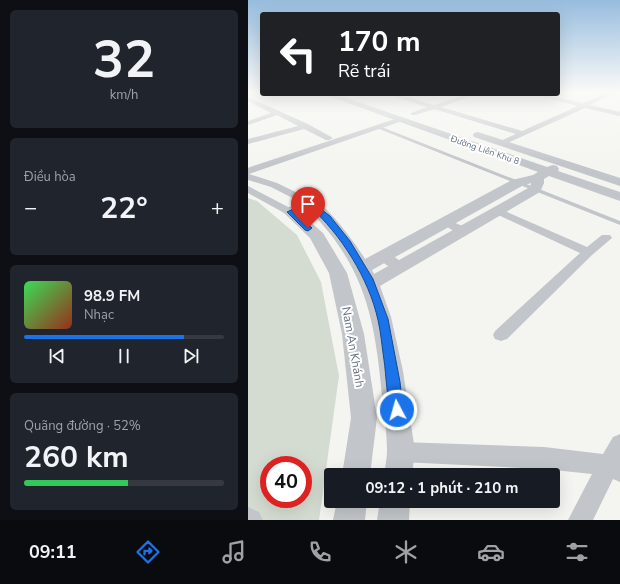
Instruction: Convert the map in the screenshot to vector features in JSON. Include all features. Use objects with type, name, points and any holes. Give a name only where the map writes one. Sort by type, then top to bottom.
[{"type":"street","points":[[248,123],[268,116]]},
{"type":"street","points":[[284,116],[329,138]]},
{"type":"street","name":"Đường Liên Khu 8","points":[[389,116],[540,180],[620,197]]},
{"type":"street","points":[[419,116],[428,119]]},
{"type":"street","points":[[464,116],[524,134]]},
{"type":"street","points":[[503,143],[562,116]]},
{"type":"street","points":[[248,164],[378,127],[397,119]]},
{"type":"street","points":[[248,172],[329,138],[397,119]]},
{"type":"street","points":[[248,142],[305,126]]},
{"type":"street","name":"Đường Liên Khu 8","points":[[465,131],[620,182]]},
{"type":"street","points":[[366,276],[399,267],[498,211],[562,163]]},
{"type":"street","points":[[248,177],[274,185],[310,203],[327,218],[345,241],[366,276],[383,319],[394,382],[401,452],[399,468]]},
{"type":"street","points":[[366,276],[384,256],[517,183],[540,180]]},
{"type":"street","points":[[248,189],[290,212],[310,203]]},
{"type":"street","points":[[498,211],[588,252]]},
{"type":"street","name":"Nam An Khánh","points":[[290,212],[317,236],[338,273],[353,334],[364,418],[357,468]]},
{"type":"street","points":[[446,222],[463,231]]},
{"type":"street","points":[[501,335],[588,252],[606,238]]},
{"type":"street","points":[[384,256],[399,267]]},
{"type":"street","points":[[580,520],[614,468],[620,444]]},
{"type":"street","points":[[401,452],[544,458],[614,468]]},
{"type":"street","points":[[349,520],[351,508]]},
{"type":"street","points":[[393,520],[394,508]]},
{"type":"lane","points":[[378,127],[517,183]]},
{"type":"lane","points":[[540,180],[620,223]]},
{"type":"shaded area","points":[[248,198],[257,201],[297,235],[321,282],[339,376],[326,468],[324,468],[324,484],[319,520],[248,520]]},
{"type":"route","points":[[308,228],[290,212],[310,203],[327,218],[345,241],[368,279],[383,319],[394,382],[397,410]]}]
